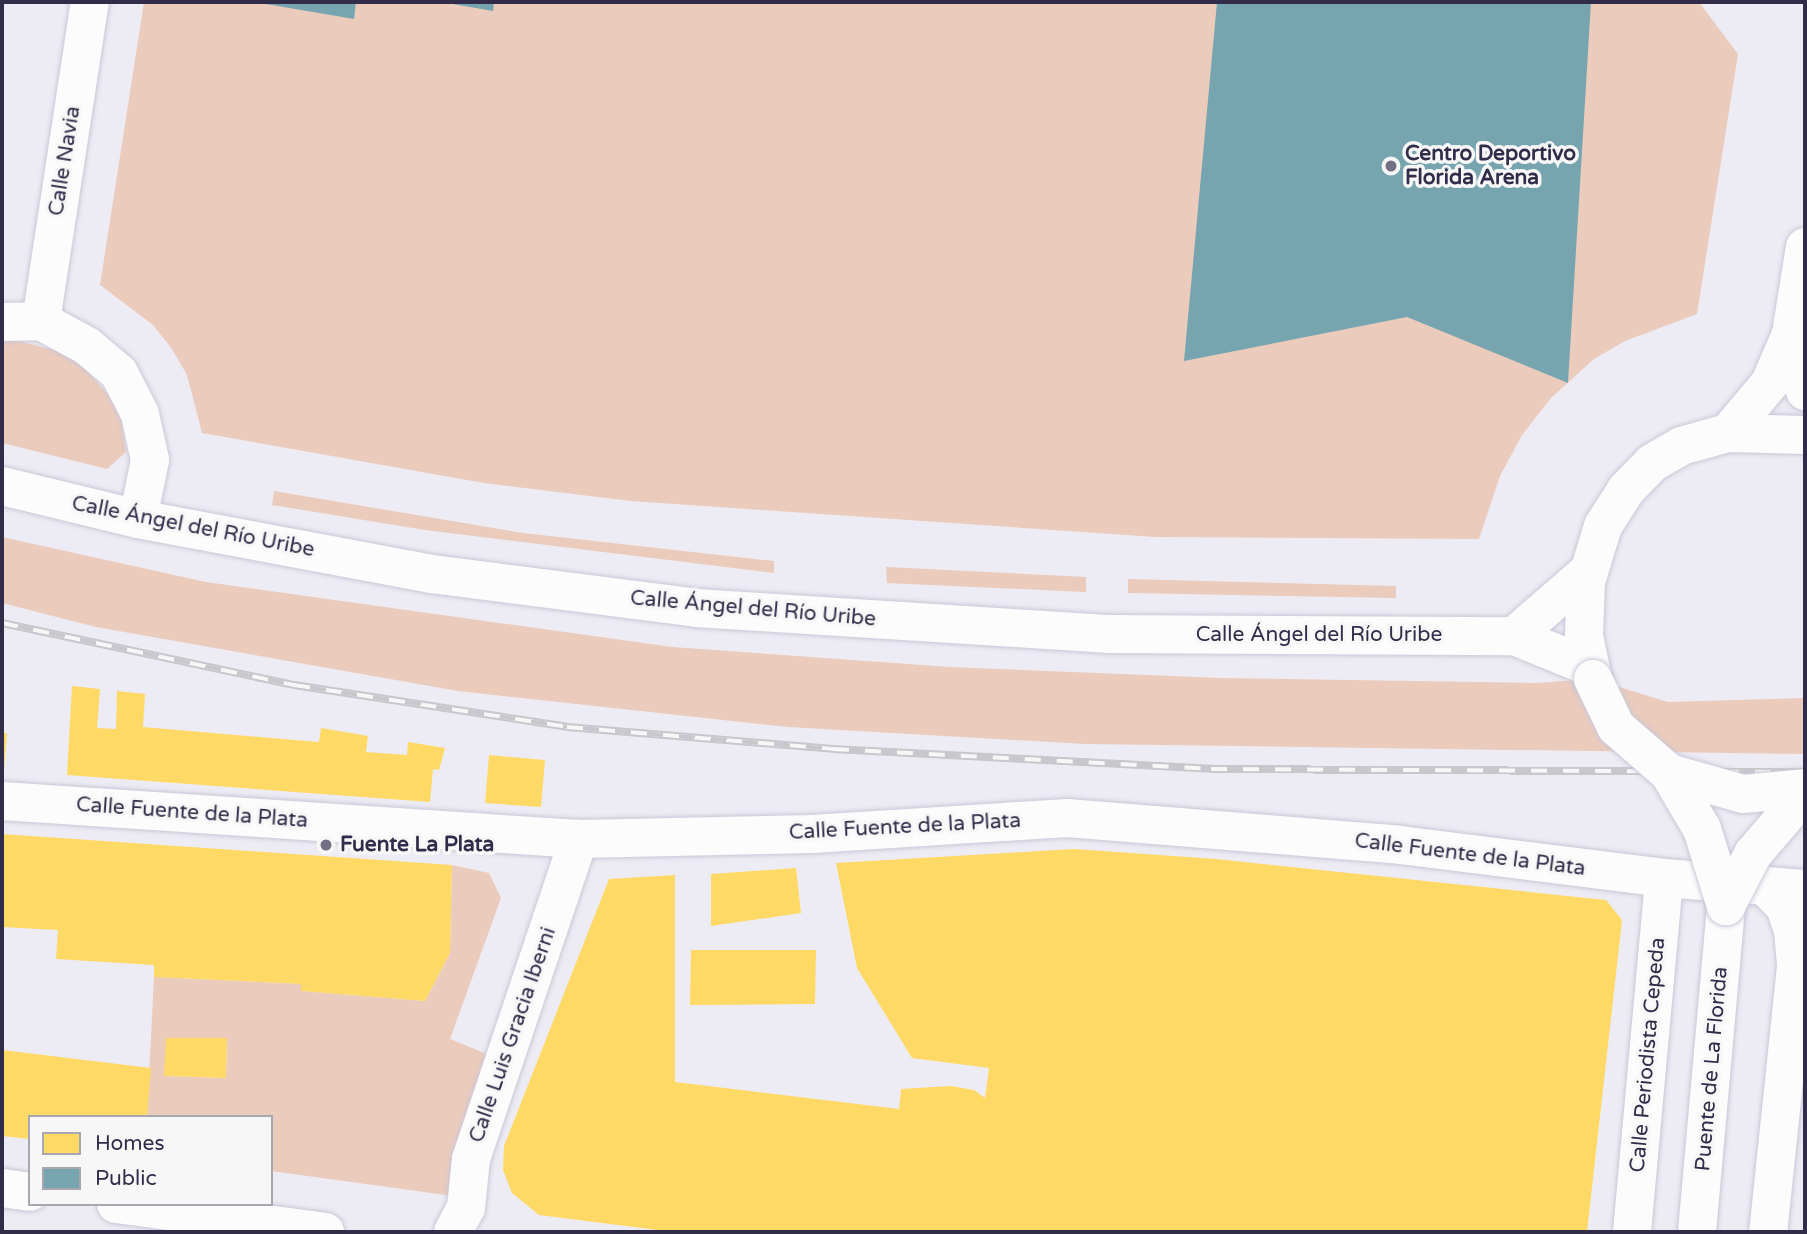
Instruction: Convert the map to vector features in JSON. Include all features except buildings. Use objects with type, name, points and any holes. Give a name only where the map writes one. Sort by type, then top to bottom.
[{"type":"street","name":"Calle Navia","points":[[41,321],[90,2]]},
{"type":"street","points":[[1728,433],[1770,383],[1791,334],[1805,247]]},
{"type":"street","points":[[2,322],[41,321],[87,346],[118,373],[140,414],[150,460],[138,519]]},
{"type":"street","points":[[1791,334],[1805,391]]},
{"type":"street","points":[[1805,435],[1728,433],[1681,446],[1652,463],[1626,490],[1603,526],[1589,571],[1583,609],[1592,673],[1616,727],[1631,745],[1668,773],[1743,794],[1805,790]]},
{"type":"street","name":"Calle Ángel del Río Uribe","points":[[2,486],[138,519],[432,574],[696,608],[1107,634],[1514,636],[1592,673]]},
{"type":"street","points":[[1514,636],[1589,571]]},
{"type":"street","name":"Puente de La Florida","points":[[1668,773],[1702,829],[1726,906]]},
{"type":"street","name":"Puente de La Florida","points":[[1697,1232],[1726,906],[1753,853],[1805,790]]},
{"type":"street","name":"Calle Fuente de la Plata","points":[[2,801],[579,839],[812,834],[1067,818],[1400,845],[1664,878],[1805,889]]},
{"type":"street","name":"Calle Luis Gracia Iberni","points":[[453,1232],[466,1208],[471,1160],[579,839]]},
{"type":"street","name":"Calle Periodista Cepeda","points":[[1632,1232],[1664,878]]},
{"type":"street","points":[[1764,885],[1785,907],[1793,930],[1796,967],[1768,1232]]},
{"type":"street","points":[[2,1188],[28,1192]]},
{"type":"street","points":[[131,1206],[325,1232]]},
{"type":"shaded area","points":[[144,2],[1699,2],[1738,54],[1697,314],[1625,341],[1594,359],[1551,398],[1522,435],[1500,476],[1479,539],[1155,537],[631,501],[484,483],[202,433],[187,375],[172,349],[153,325],[100,285]]},
{"type":"shaded area","points":[[15,340],[73,355],[111,398],[121,420],[126,452],[107,469],[2,443],[2,342]]},
{"type":"shaded area","points":[[274,491],[523,533],[774,561],[774,573],[425,530],[272,505]]},
{"type":"shaded area","points":[[2,537],[206,582],[672,647],[950,667],[1221,678],[1537,683],[1593,679],[1668,702],[1805,698],[1805,754],[1085,744],[788,727],[458,691],[96,627],[2,603]]},
{"type":"shaded area","points":[[886,567],[1086,577],[1086,592],[887,583]]},
{"type":"shaded area","points":[[1128,579],[1396,586],[1396,598],[1128,593]]},
{"type":"shaded area","points":[[452,865],[489,873],[501,898],[450,1039],[492,1056],[453,1196],[273,1171],[273,1115],[147,1115],[154,977],[301,984],[301,991],[425,1001],[450,953]],"holes":[[[166,1038],[227,1039],[226,1078],[165,1076]]]},
{"type":"railway","points":[[2,623],[294,685],[567,727],[833,749],[1211,769],[1805,772]]},
{"type":"place","name":"Centro Deportivo Florida Arena","points":[[1391,166]]},
{"type":"place","name":"Fuente La Plata","points":[[326,845]]}]
